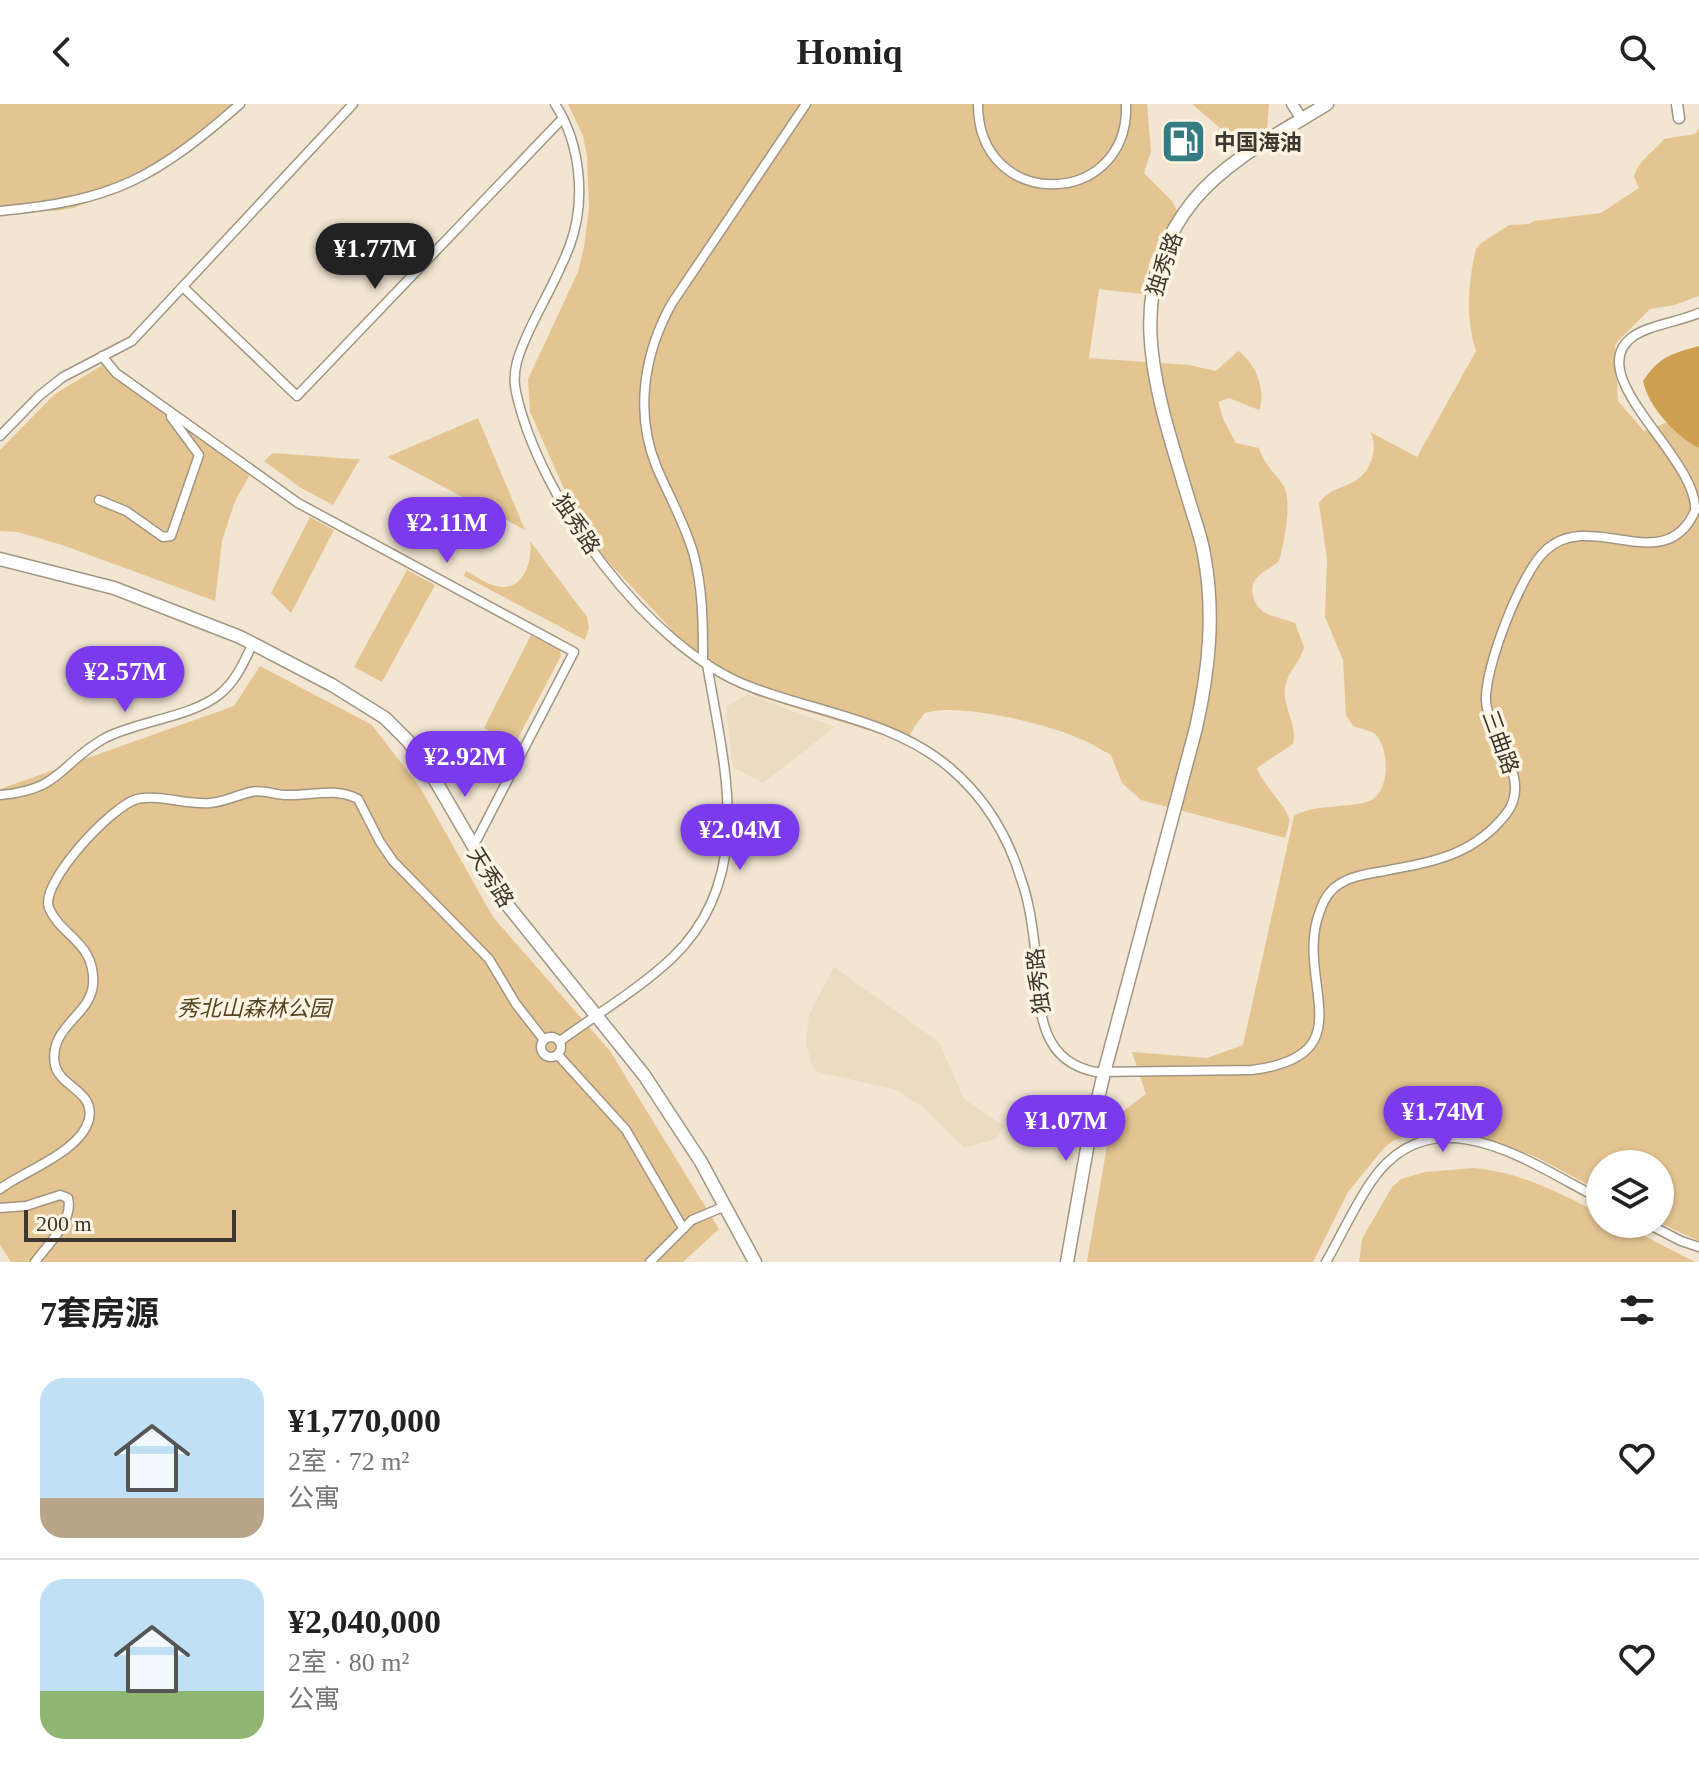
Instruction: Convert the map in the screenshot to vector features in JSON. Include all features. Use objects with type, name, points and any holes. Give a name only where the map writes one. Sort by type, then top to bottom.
[{"type":"main road","name":"独秀路","points":[[1104,1073],[1196,728],[1207,680],[1211,639],[1204,552],[1153,375],[1149,332],[1154,284],[1168,242],[1195,200],[1233,164],[1327,104]]},
{"type":"main road","name":"天秀路","points":[[0,559],[114,588],[253,643],[332,685],[385,718],[408,741],[428,768],[509,907],[661,1101],[701,1162],[755,1262]]},
{"type":"main road","points":[[1067,1262],[1089,1137],[1104,1073]]},
{"type":"street","points":[[0,211],[65,204],[129,184],[181,153],[240,104]]},
{"type":"street","points":[[0,436],[53,384],[82,365],[132,341],[353,104]]},
{"type":"street","name":"独秀路","points":[[555,104],[563,118],[577,166],[577,218],[564,259],[514,371],[516,392],[547,475],[578,531],[628,593],[669,634],[705,663],[749,687],[852,719],[903,739],[939,759],[967,784],[1000,829],[1022,879],[1032,928],[1040,1010],[1048,1036],[1058,1052],[1071,1063],[1087,1071],[1104,1073]]},
{"type":"street","points":[[560,1041],[646,980],[683,947],[702,921],[721,882],[727,853],[728,823],[721,746],[705,663],[702,598],[694,554],[678,511],[655,464],[647,436],[644,396],[656,334],[672,303],[806,104]]},
{"type":"street","points":[[978,104],[983,136],[1002,166],[1026,181],[1050,185],[1080,179],[1107,161],[1122,136],[1126,104]]},
{"type":"street","points":[[1292,104],[1302,119]]},
{"type":"street","points":[[1677,104],[1679,118]]},
{"type":"street","points":[[183,287],[297,396],[563,118]]},
{"type":"street","name":"三曲路","points":[[1104,1073],[1252,1070],[1298,1057],[1312,1044],[1319,1026],[1314,940],[1320,910],[1330,892],[1353,877],[1429,862],[1463,851],[1479,841],[1505,815],[1516,797],[1516,783],[1490,720],[1486,690],[1514,603],[1534,563],[1559,541],[1593,535],[1654,544],[1674,536],[1691,518],[1698,497],[1694,478],[1633,391],[1621,359],[1624,346],[1636,335],[1699,313]]},
{"type":"street","points":[[102,356],[116,373],[298,503],[574,652],[473,848]]},
{"type":"street","points":[[99,500],[126,511],[163,537],[173,534],[199,455],[160,405]]},
{"type":"street","points":[[0,795],[46,785],[103,739],[217,697],[232,682],[253,643]]},
{"type":"street","points":[[0,1189],[53,1158],[77,1139],[88,1123],[87,1102],[60,1075],[54,1061],[57,1040],[91,992],[92,975],[84,948],[49,908],[48,896],[59,874],[92,835],[121,806],[138,799],[207,803],[255,791],[289,795],[330,791],[358,799],[393,861],[489,959],[516,1004],[544,1040]]},
{"type":"street","points":[[551,1036],[560,1041],[562,1048],[558,1055],[551,1057],[544,1054],[541,1046],[544,1040],[551,1036]]},
{"type":"street","points":[[558,1055],[626,1130],[683,1228]]},
{"type":"street","points":[[1326,1262],[1371,1181],[1387,1163],[1408,1147],[1429,1141],[1454,1136],[1491,1145],[1586,1192]]},
{"type":"street","points":[[0,1208],[26,1206],[56,1196],[68,1198],[65,1220],[35,1262]]},
{"type":"street","points":[[650,1262],[692,1220],[723,1207]]},
{"type":"street","points":[[1674,1237],[1699,1247]]},
{"type":"shaded area","points":[[1699,346],[1699,448],[1664,420],[1643,381],[1667,357]]},
{"type":"shaded area","points":[[748,694],[835,727],[763,783],[733,767],[726,707]]},
{"type":"shaded area","points":[[834,967],[939,1042],[964,1099],[1004,1126],[996,1139],[964,1148],[925,1109],[897,1090],[814,1071],[806,1045],[809,1015]]},
{"type":"green space","points":[[0,104],[233,104],[167,158],[98,198],[74,208],[55,211],[14,210],[0,213]]},
{"type":"green space","points":[[568,104],[1147,104],[1151,151],[1144,173],[1172,201],[1177,211],[1150,260],[1142,294],[1099,289],[1089,358],[1189,365],[1216,371],[1238,351],[1250,362],[1258,378],[1261,395],[1259,410],[1229,398],[1218,402],[1236,443],[1259,448],[1286,492],[1287,522],[1279,561],[1259,576],[1252,590],[1255,602],[1264,612],[1295,623],[1304,647],[1285,687],[1293,744],[1257,768],[1289,818],[1285,838],[1141,800],[1122,783],[1111,755],[1064,732],[1002,716],[939,710],[925,713],[907,742],[756,696],[699,659],[604,557],[577,518],[530,412],[528,379],[578,272],[589,207],[583,136]]},
{"type":"green space","points":[[1192,104],[1269,104],[1267,130],[1241,146]]},
{"type":"green space","points":[[1699,129],[1699,296],[1650,309],[1615,344],[1618,401],[1644,431],[1668,422],[1699,448],[1699,1241],[1674,1229],[1674,1150],[1586,1150],[1586,1184],[1506,1145],[1460,1136],[1418,1133],[1394,1140],[1384,1148],[1348,1192],[1313,1262],[1087,1262],[1107,1146],[1122,1112],[1146,1094],[1132,1052],[1207,1058],[1243,1045],[1294,816],[1312,809],[1366,802],[1379,794],[1385,778],[1385,759],[1380,741],[1374,733],[1353,726],[1346,715],[1343,660],[1325,617],[1327,559],[1319,503],[1367,470],[1374,451],[1370,432],[1417,457],[1476,351],[1470,325],[1469,300],[1473,261],[1480,244],[1509,225],[1601,213],[1639,188],[1634,177],[1636,171],[1664,139],[1695,134]]},
{"type":"green space","points":[[106,363],[252,471],[235,501],[222,541],[215,601],[62,545],[18,532],[0,531],[0,450],[55,394]]},
{"type":"green space","points":[[478,418],[525,530],[387,457]]},
{"type":"green space","points":[[273,453],[360,459],[333,505],[301,488],[264,461]]},
{"type":"green space","points":[[310,517],[334,530],[291,613],[271,593]]},
{"type":"green space","points":[[530,541],[587,617],[589,628],[585,640],[464,576],[466,571],[492,585],[513,585],[528,566]]},
{"type":"green space","points":[[407,570],[435,585],[382,682],[354,667]]},
{"type":"green space","points":[[531,635],[560,650],[561,656],[500,772],[494,765],[507,741],[484,728]]},
{"type":"green space","name":"秀北山森林公园","points":[[260,666],[372,725],[421,789],[493,917],[610,1051],[719,1229],[683,1262],[11,1262],[0,1245],[0,789],[234,706]]},
{"type":"green space","points":[[1474,1168],[1507,1174],[1586,1207],[1586,1238],[1648,1238],[1695,1262],[1359,1262],[1362,1239],[1392,1187],[1401,1179],[1425,1172]]},
{"type":"place","name":"中国海油","points":[[1183,142]]}]
